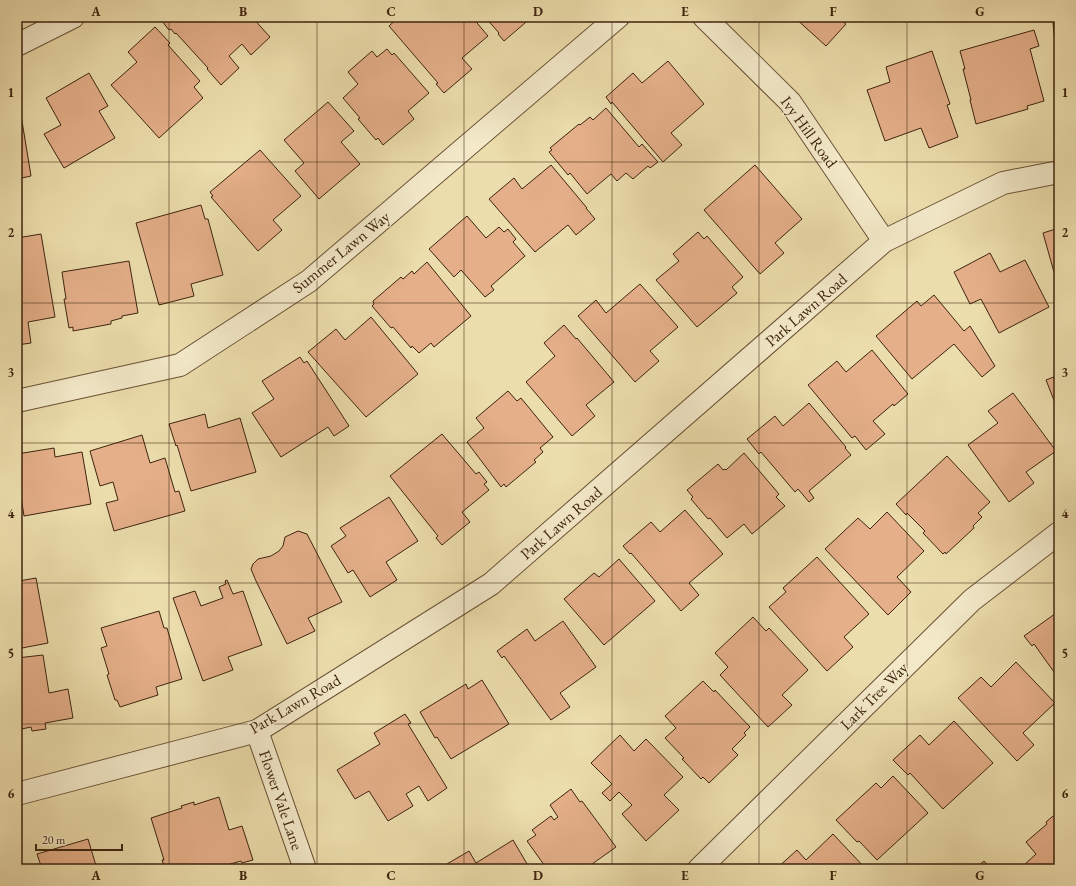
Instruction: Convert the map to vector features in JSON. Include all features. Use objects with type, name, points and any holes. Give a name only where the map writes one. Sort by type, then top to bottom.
[{"type":"street","points":[[17,45],[73,17]]},
{"type":"street","name":"Summer Lawn Way","points":[[17,401],[180,365],[309,281],[618,17]]},
{"type":"street","name":"Ivy Hill Road","points":[[704,17],[790,102],[884,241]]},
{"type":"street","name":"Park Lawn Road","points":[[17,794],[257,731],[492,584],[884,241],[1003,183],[1059,172]]},
{"type":"street","name":"Lark Tree Way","points":[[699,869],[972,600],[1059,533]]},
{"type":"street","name":"Flower Vale Lane","points":[[257,731],[305,869]]},
{"type":"building","points":[[166,17],[252,17],[270,37],[251,55],[242,44],[229,56],[239,68],[221,85],[207,69],[208,68],[176,33],[175,34],[171,29],[169,30],[162,21]]},
{"type":"building","points":[[399,17],[472,17],[488,36],[462,58],[472,69],[444,93],[436,84],[438,83],[389,26]]},
{"type":"building","points":[[485,17],[532,17],[504,41]]},
{"type":"building","points":[[794,17],[841,17],[840,19],[846,24],[826,46]]},
{"type":"building","points":[[1059,22],[1059,82],[1053,23]]},
{"type":"building","points":[[155,27],[170,43],[168,45],[200,81],[194,87],[203,98],[159,138],[111,85],[137,62],[128,52]]},
{"type":"building","points":[[1034,30],[1039,46],[1030,49],[1044,101],[1027,106],[1028,109],[976,124],[960,51]]},
{"type":"building","points":[[387,49],[392,55],[394,53],[429,93],[408,111],[414,119],[383,145],[378,138],[376,140],[358,119],[360,118],[343,98],[358,84],[348,72],[372,51],[377,57]]},
{"type":"building","points":[[932,51],[950,104],[947,105],[958,137],[929,148],[921,128],[885,141],[867,90],[890,82],[886,67]]},
{"type":"building","points":[[668,61],[704,104],[671,133],[682,145],[663,162],[612,102],[611,104],[606,97],[633,73],[642,83]]},
{"type":"building","points":[[89,73],[108,106],[99,111],[115,138],[64,168],[44,134],[61,125],[46,98]]},
{"type":"building","points":[[328,102],[354,131],[341,142],[360,164],[319,199],[295,171],[304,163],[284,140]]},
{"type":"building","points":[[606,108],[639,147],[642,144],[658,162],[650,168],[648,166],[633,179],[626,173],[617,181],[611,174],[587,194],[570,173],[568,175],[549,152],[552,150],[550,148],[579,124],[580,125],[590,117],[593,120]]},
{"type":"building","points":[[21,115],[31,176],[17,179],[17,116]]},
{"type":"building","points":[[260,150],[301,196],[273,220],[282,230],[258,251],[211,197],[213,196],[210,192]]},
{"type":"building","points":[[551,165],[595,219],[576,235],[568,225],[535,252],[489,199],[514,178],[522,189]]},
{"type":"building","points":[[755,165],[802,219],[775,243],[784,253],[760,274],[704,210]]},
{"type":"building","points":[[201,205],[205,219],[208,219],[223,275],[191,284],[194,296],[159,305],[136,223]]},
{"type":"building","points":[[467,216],[486,238],[499,227],[504,232],[508,229],[516,239],[513,242],[525,256],[491,286],[494,290],[485,297],[461,270],[454,277],[429,249]]},
{"type":"building","points":[[1059,228],[1059,290],[1043,233]]},
{"type":"building","points":[[698,232],[704,239],[707,236],[743,277],[732,287],[737,293],[697,327],[656,280],[679,261],[673,254]]},
{"type":"building","points":[[41,234],[55,317],[28,322],[31,343],[17,345],[17,238]]},
{"type":"building","points":[[990,253],[1000,272],[1025,260],[1049,307],[999,333],[981,299],[970,304],[954,272]]},
{"type":"building","points":[[129,261],[138,313],[122,316],[122,318],[111,321],[111,324],[73,331],[73,327],[69,328],[64,299],[66,299],[62,272]]},
{"type":"building","points":[[427,262],[471,316],[434,347],[431,343],[419,353],[412,346],[411,348],[393,327],[391,328],[372,306],[374,304],[373,301],[401,277],[403,279],[412,271],[414,274]]},
{"type":"building","points":[[640,284],[678,327],[650,351],[659,361],[635,382],[578,316],[596,300],[606,313]]},
{"type":"building","points":[[934,295],[964,331],[970,326],[995,366],[982,377],[954,344],[912,379],[876,336],[917,301],[921,306]]},
{"type":"building","points":[[371,317],[418,374],[366,417],[308,352],[336,329],[345,340]]},
{"type":"building","points":[[564,325],[576,339],[577,338],[614,382],[586,405],[595,416],[572,436],[526,382],[555,356],[544,343]]},
{"type":"building","points":[[872,350],[908,394],[894,406],[893,404],[873,421],[885,434],[866,450],[855,436],[852,438],[808,385],[837,361],[846,372]]},
{"type":"building","points":[[300,357],[304,363],[307,361],[349,426],[334,436],[328,427],[281,457],[252,413],[274,399],[262,381]]},
{"type":"building","points":[[1059,375],[1059,413],[1046,380]]},
{"type":"building","points":[[508,391],[517,401],[521,398],[553,437],[540,448],[543,452],[534,460],[536,462],[506,487],[504,484],[501,487],[467,442],[484,428],[476,418]]},
{"type":"building","points":[[1013,393],[1056,451],[1026,472],[1034,483],[1009,502],[968,445],[998,423],[988,411]]},
{"type":"building","points":[[809,403],[851,455],[809,491],[814,498],[809,502],[798,489],[795,492],[761,452],[759,454],[747,439],[775,416],[783,426]]},
{"type":"building","points":[[205,414],[208,428],[240,418],[256,472],[191,491],[169,424]]},
{"type":"building","points":[[442,434],[476,474],[479,472],[487,482],[484,484],[489,490],[462,512],[470,522],[442,545],[436,538],[438,536],[390,476]]},
{"type":"building","points":[[142,435],[150,463],[165,458],[175,492],[179,491],[185,511],[114,531],[106,503],[118,500],[113,482],[100,486],[90,451]]},
{"type":"building","points":[[54,448],[55,457],[82,452],[91,504],[24,516],[20,490],[17,491],[17,454]]},
{"type":"building","points":[[744,453],[779,494],[776,497],[785,506],[752,534],[744,524],[727,538],[691,499],[693,497],[687,490],[718,464],[723,470],[726,470]]},
{"type":"building","points":[[947,456],[990,502],[978,513],[982,517],[973,526],[974,528],[946,554],[945,552],[943,554],[923,533],[925,531],[907,513],[906,515],[896,504]]},
{"type":"building","points":[[389,497],[418,541],[386,562],[397,580],[370,597],[353,570],[348,573],[331,546],[346,536],[340,528]]},
{"type":"building","points":[[685,510],[723,554],[689,583],[699,595],[681,611],[631,553],[630,554],[623,546],[651,522],[660,532]]},
{"type":"building","points":[[887,512],[924,551],[897,577],[911,592],[888,615],[825,549],[858,518],[870,529]]},
{"type":"building","points":[[298,531],[307,534],[342,602],[308,618],[315,631],[287,644],[251,569],[253,564],[258,559],[271,556],[279,551],[283,546],[285,537]]},
{"type":"building","points":[[817,557],[869,614],[844,637],[853,647],[827,671],[769,607],[786,592],[783,588]]},
{"type":"building","points":[[619,559],[655,601],[604,645],[564,599],[594,573],[599,577]]},
{"type":"building","points":[[36,578],[48,643],[17,649],[17,580],[19,581]]},
{"type":"building","points":[[227,580],[233,594],[243,591],[262,645],[228,657],[233,670],[203,681],[173,598],[195,591],[201,606],[223,598],[219,587],[226,584],[225,581]]},
{"type":"building","points":[[159,611],[164,628],[167,628],[182,679],[156,687],[158,695],[120,707],[117,700],[115,700],[107,675],[109,674],[101,648],[107,646],[101,628]]},
{"type":"building","points":[[1059,611],[1059,679],[1034,644],[1032,646],[1024,636]]},
{"type":"building","points":[[753,617],[766,631],[769,628],[808,670],[782,695],[792,705],[768,727],[720,675],[728,667],[715,653]]},
{"type":"building","points":[[563,621],[596,667],[560,693],[570,707],[551,720],[504,656],[502,658],[497,651],[527,629],[535,641]]},
{"type":"building","points":[[43,655],[49,693],[68,689],[73,718],[45,723],[46,729],[32,731],[31,727],[17,730],[17,658]]},
{"type":"building","points":[[1016,662],[1055,703],[1023,733],[1034,745],[1017,761],[958,698],[981,677],[991,687]]},
{"type":"building","points":[[482,680],[509,724],[451,759],[437,737],[435,738],[420,712],[466,684],[468,689]]},
{"type":"building","points":[[703,681],[714,692],[715,690],[750,727],[744,733],[746,735],[732,749],[738,755],[709,783],[703,777],[701,779],[665,738],[676,728],[665,716]]},
{"type":"building","points":[[405,714],[411,723],[408,724],[447,788],[428,801],[419,786],[406,794],[413,806],[388,821],[369,791],[355,799],[337,770],[380,744],[374,733]]},
{"type":"building","points":[[954,721],[993,763],[943,809],[910,773],[908,775],[893,760],[920,735],[929,745]]},
{"type":"building","points":[[620,735],[634,751],[646,739],[683,777],[664,795],[679,810],[646,841],[622,814],[632,805],[619,792],[610,801],[602,793],[612,784],[591,763]]},
{"type":"building","points":[[893,776],[928,813],[877,860],[836,820],[876,783],[881,788]]},
{"type":"building","points":[[571,789],[580,802],[582,801],[616,847],[588,867],[590,869],[547,869],[527,841],[536,835],[532,830],[551,816],[554,820],[558,817],[550,805]]},
{"type":"building","points":[[219,797],[229,830],[242,826],[253,860],[242,863],[241,861],[213,869],[165,869],[162,860],[164,860],[151,818],[182,808],[181,806],[194,802],[194,805]]},
{"type":"building","points":[[1058,812],[1059,869],[1025,869],[1023,866],[1036,854],[1026,842],[1047,824],[1046,822]]},
{"type":"building","points":[[833,834],[866,869],[776,869],[797,850],[806,860]]},
{"type":"building","points":[[88,839],[97,869],[42,869],[37,854]]},
{"type":"building","points":[[513,840],[530,869],[450,869],[447,864],[469,851],[476,863]]},
{"type":"building","points":[[984,861],[991,869],[975,869]]}]
